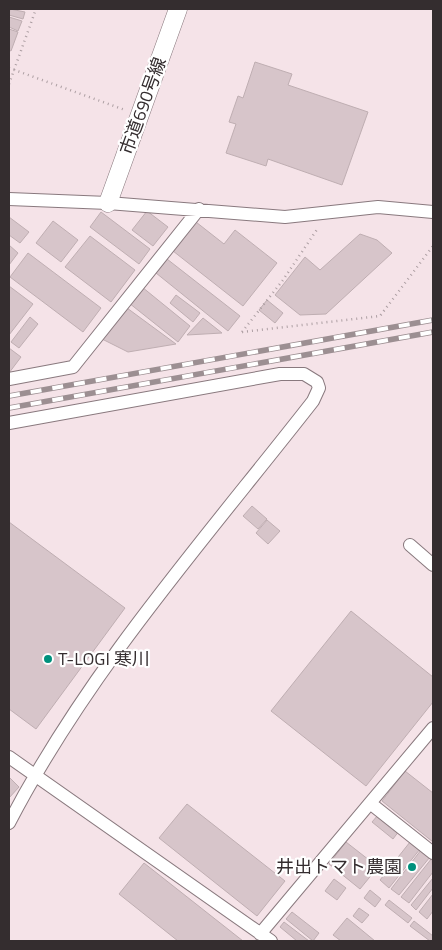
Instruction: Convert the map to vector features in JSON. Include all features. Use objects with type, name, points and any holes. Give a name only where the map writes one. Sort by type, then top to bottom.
[{"type":"street","name":"市道690号線","points":[[108,203],[178,9]]},
{"type":"street","points":[[9,199],[108,203],[285,217],[378,207],[433,212]]},
{"type":"street","points":[[9,380],[73,367],[199,209]]},
{"type":"street","points":[[9,423],[280,374],[304,374],[317,382],[319,388],[313,401],[126,637],[35,774],[9,823]]},
{"type":"street","points":[[410,545],[433,565]]},
{"type":"street","points":[[9,757],[266,938],[370,803],[433,728]]},
{"type":"street","points":[[370,803],[433,853]]},
{"type":"path","points":[[9,84],[36,9]]},
{"type":"path","points":[[9,68],[139,115]]},
{"type":"path","points":[[328,212],[282,280],[242,332],[380,316],[433,246]]},
{"type":"building","points":[[10,9],[25,12],[23,19],[9,15]]},
{"type":"building","points":[[9,17],[22,21],[18,31],[9,27]]},
{"type":"building","points":[[9,29],[18,32],[11,51],[9,50]]},
{"type":"building","points":[[255,62],[292,74],[288,85],[368,112],[342,185],[268,159],[266,166],[226,153],[236,124],[229,122],[238,96],[243,98]]},
{"type":"building","points":[[147,211],[168,227],[153,246],[132,230]]},
{"type":"building","points":[[101,212],[150,249],[139,264],[90,227]]},
{"type":"building","points":[[9,217],[29,232],[20,243],[9,235]]},
{"type":"building","points":[[53,221],[78,240],[61,262],[36,243]]},
{"type":"building","points":[[196,222],[224,244],[235,230],[277,263],[243,306],[173,251]]},
{"type":"building","points":[[360,234],[377,240],[392,253],[326,314],[300,315],[275,295],[305,257],[320,270]]},
{"type":"building","points":[[90,236],[135,270],[111,302],[65,267]]},
{"type":"building","points":[[9,245],[18,253],[9,265]]},
{"type":"building","points":[[28,253],[101,308],[83,332],[10,277]]},
{"type":"building","points":[[167,259],[240,316],[228,331],[156,273]]},
{"type":"building","points":[[9,286],[33,304],[9,335]]},
{"type":"building","points":[[142,287],[190,326],[178,342],[129,303]]},
{"type":"building","points":[[176,295],[200,313],[193,322],[170,303]]},
{"type":"building","points":[[267,300],[283,313],[275,323],[259,310]]},
{"type":"building","points":[[127,308],[176,344],[128,352],[102,339]]},
{"type":"building","points":[[30,317],[38,324],[19,348],[11,342]]},
{"type":"building","points":[[203,318],[222,333],[187,335]]},
{"type":"building","points":[[9,348],[21,357],[9,373]]},
{"type":"building","points":[[252,506],[267,519],[258,529],[243,516]]},
{"type":"building","points":[[267,520],[280,531],[268,544],[256,533]]},
{"type":"building","name":"T-LOGI 寒川","points":[[9,522],[125,608],[36,729],[9,709]]},
{"type":"building","points":[[351,611],[433,677],[433,702],[366,786],[271,711]]},
{"type":"building","points":[[405,771],[433,793],[433,842],[382,801]]},
{"type":"building","points":[[9,777],[19,787],[9,798]]},
{"type":"building","points":[[187,804],[285,881],[257,916],[159,838]]},
{"type":"building","points":[[378,815],[399,831],[393,839],[372,822]]},
{"type":"building","points":[[346,842],[378,867],[360,889],[329,864]]},
{"type":"building","points":[[410,842],[420,849],[389,888],[380,880]]},
{"type":"building","points":[[421,850],[430,857],[399,895],[391,889]]},
{"type":"building","points":[[432,858],[433,872],[409,903],[401,897]]},
{"type":"building","points":[[144,863],[243,941],[178,941],[119,894]]},
{"type":"building","points":[[433,878],[433,888],[416,910],[411,905]]},
{"type":"building","points":[[334,879],[346,888],[337,900],[325,891]]},
{"type":"building","points":[[370,890],[381,899],[375,907],[364,898]]},
{"type":"building","points":[[433,894],[433,911],[427,919],[419,912]]},
{"type":"building","points":[[389,900],[412,918],[408,923],[385,905]]},
{"type":"building","points":[[359,908],[369,915],[362,923],[353,916]]},
{"type":"building","points":[[292,912],[319,933],[313,941],[286,919]]},
{"type":"building","points":[[347,918],[375,941],[341,941],[333,935]]},
{"type":"building","points":[[414,921],[433,936],[433,941],[430,941],[410,926]]},
{"type":"building","points":[[284,922],[309,941],[297,941],[280,927]]},
{"type":"railway","points":[[9,396],[433,320]]},
{"type":"railway","points":[[9,408],[433,332]]},
{"type":"place","name":"T-LOGI 寒川","points":[[48,659]]},
{"type":"place","name":"井出トマト農園","points":[[412,867]]}]
